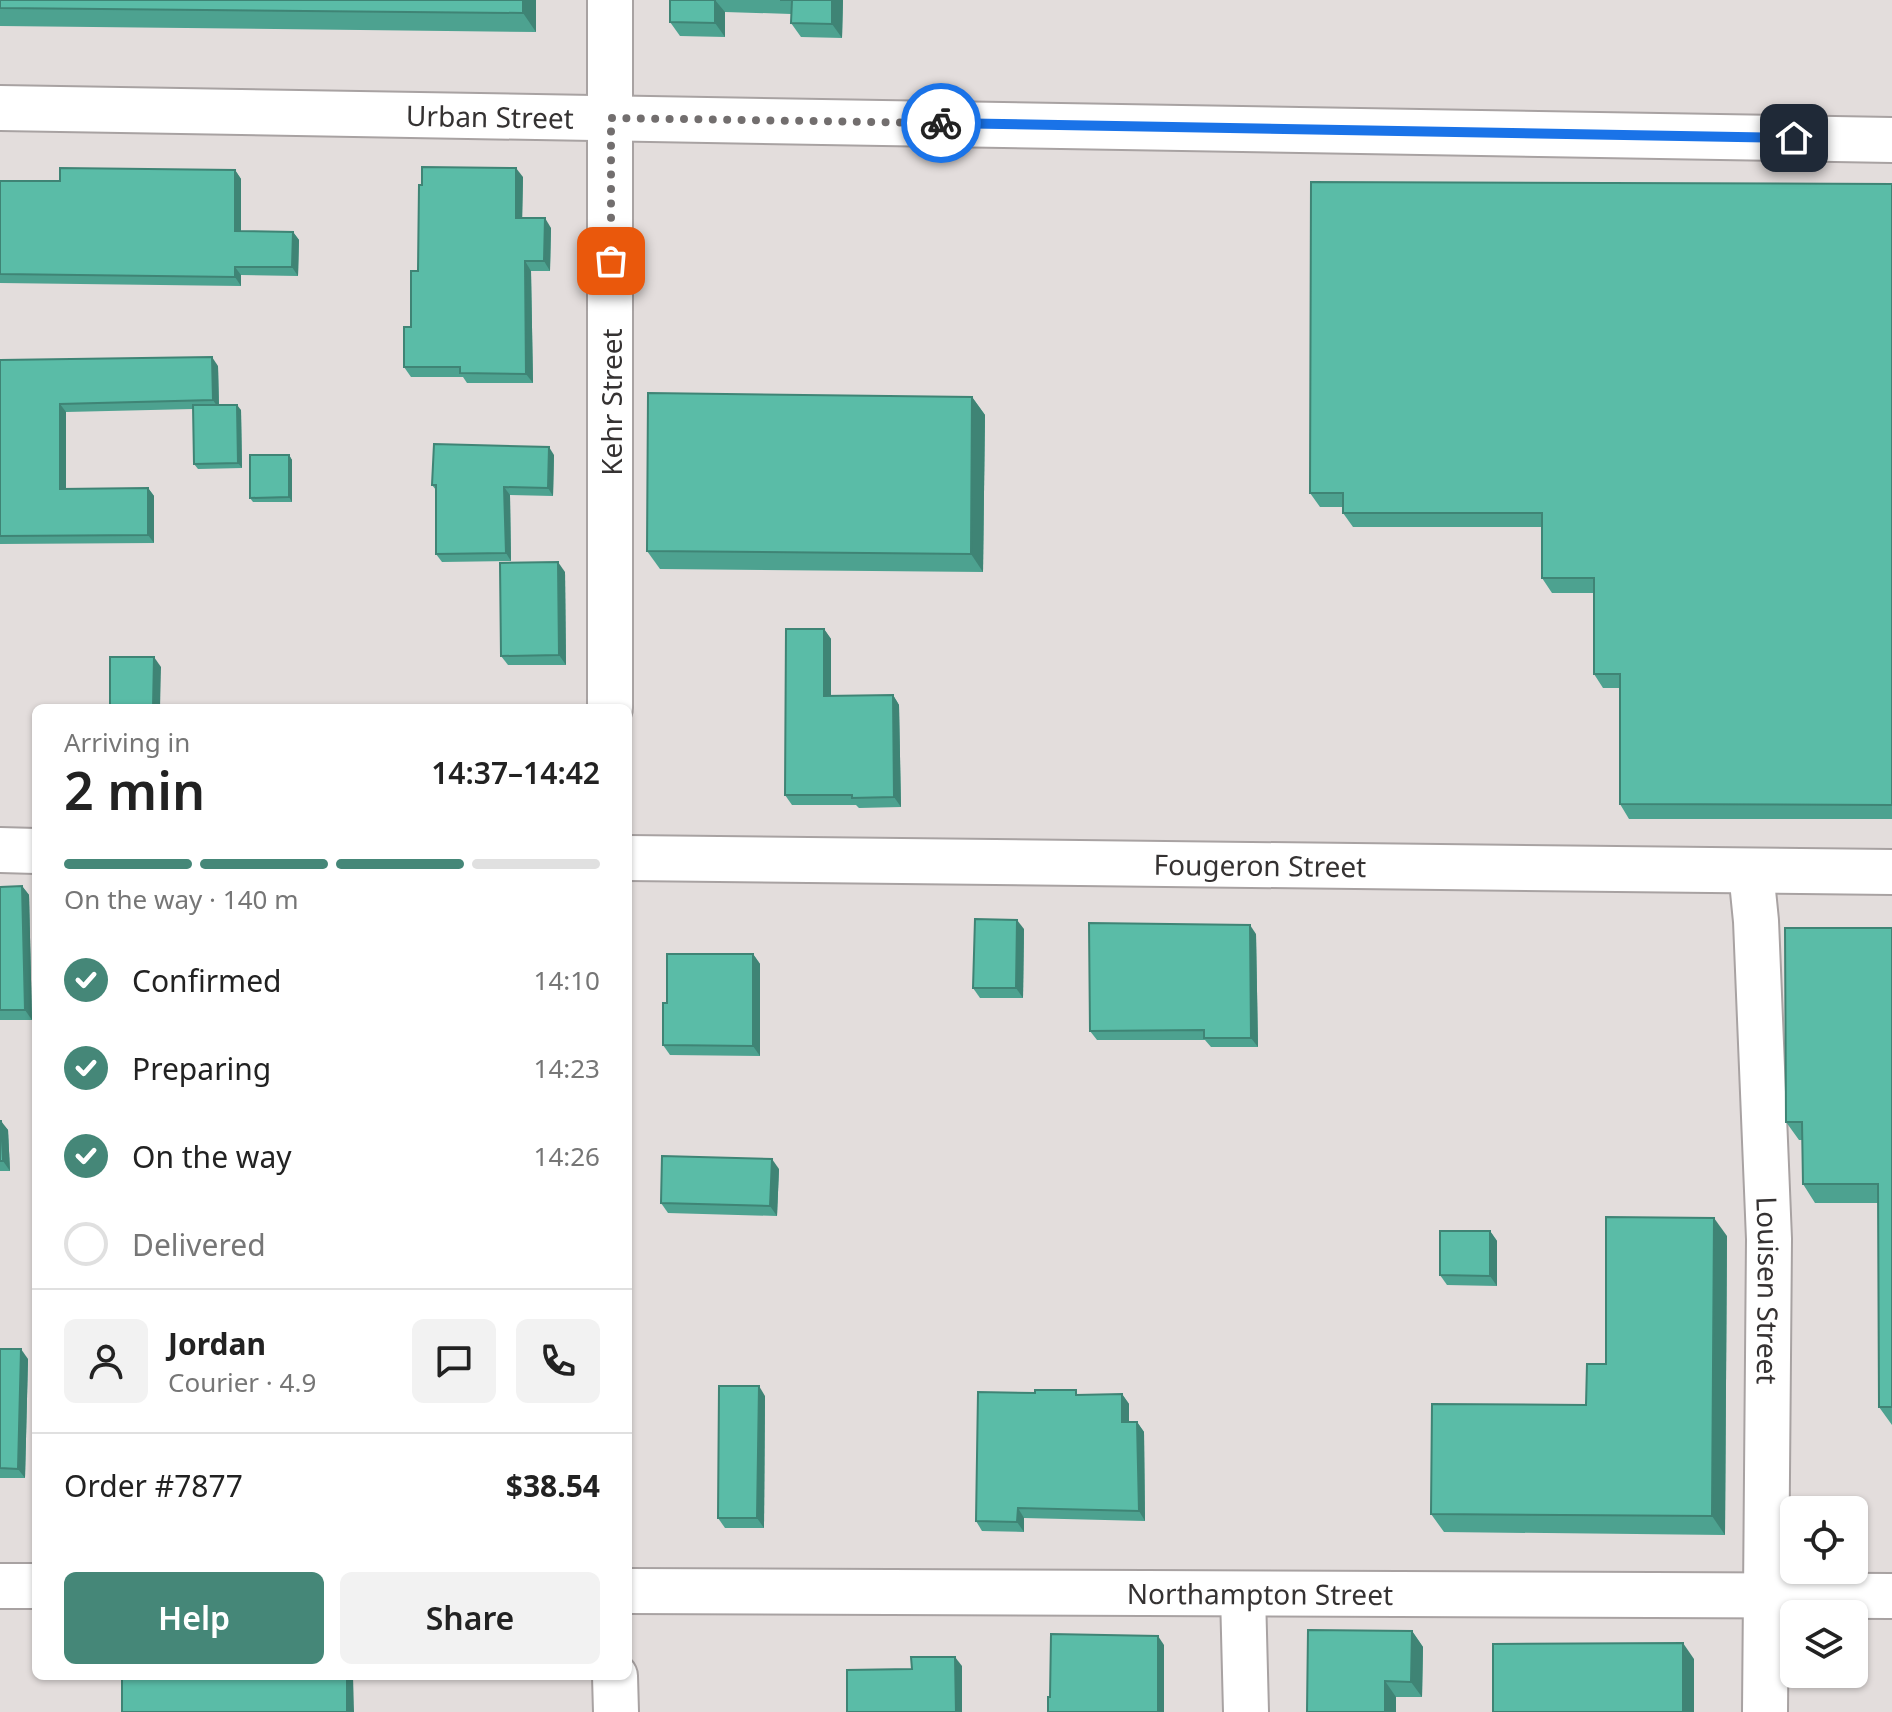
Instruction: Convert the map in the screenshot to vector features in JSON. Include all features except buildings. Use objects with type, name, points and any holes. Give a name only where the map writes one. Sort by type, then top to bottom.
[{"type":"street","name":"Kehr Street","points":[[610,0],[610,704]]},
{"type":"street","name":"Urban Street","points":[[0,108],[1892,140]]},
{"type":"street","points":[[0,850],[32,851]]},
{"type":"street","name":"Fougeron Street","points":[[632,858],[1892,872]]},
{"type":"street","name":"Louisen Street","points":[[1751,871],[1756,921],[1769,1239],[1765,1712]]},
{"type":"street","points":[[0,1586],[32,1586]]},
{"type":"street","name":"Northampton Street","points":[[632,1591],[1892,1596]]},
{"type":"street","points":[[1243,1594],[1246,1712]]},
{"type":"street","points":[[615,1680],[616,1712]]},
{"type":"way so far","points":[[611,261],[611,118],[941,123]]},
{"type":"route","points":[[941,123],[1794,138]]}]
